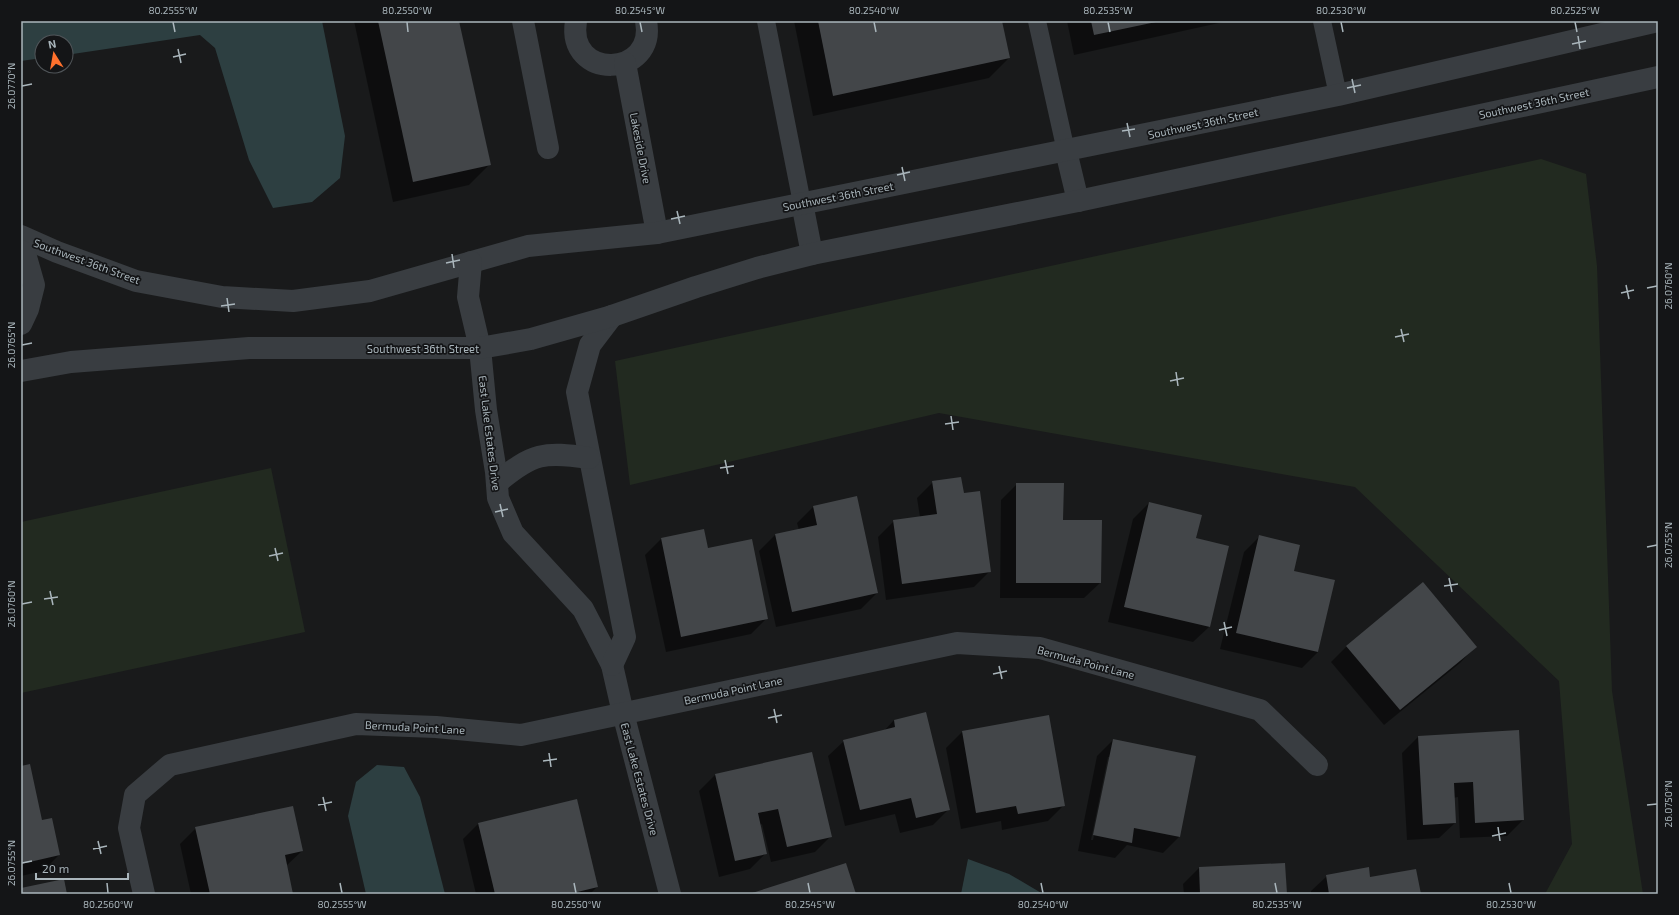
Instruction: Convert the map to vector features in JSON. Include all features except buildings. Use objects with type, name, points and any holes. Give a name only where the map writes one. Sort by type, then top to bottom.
[{"type":"street","points":[[523,21],[548,148]]},
{"type":"street","points":[[576,21],[575,31],[577,42],[582,52],[590,60],[613,66],[625,63],[636,56],[643,47],[647,35],[646,21]]},
{"type":"street","name":"Southwest 36th Street","points":[[21,236],[57,252],[136,280],[222,297],[293,301],[370,292],[528,246],[657,232],[1066,151],[1338,95],[1658,21]]},
{"type":"street","name":"Lakeside Drive","points":[[625,63],[657,232]]},
{"type":"street","name":"Southwest 36th Street","points":[[21,371],[71,362],[249,348],[480,348],[531,339],[612,316],[696,286],[812,254],[1078,201],[1658,76]]},
{"type":"street","points":[[1066,151],[1078,201]]},
{"type":"street","points":[[802,203],[812,254]]},
{"type":"street","points":[[21,251],[26,257],[34,285],[28,309],[21,324]]},
{"type":"street","name":"East Lake Estates Drive","points":[[471,262],[468,297],[480,348],[486,410],[498,498],[513,533],[583,609],[612,664],[623,713],[670,894]]},
{"type":"street","points":[[612,316],[590,345],[577,392],[625,637],[612,664]]},
{"type":"street","points":[[497,483],[516,467],[534,457],[548,454],[563,454],[589,458]]},
{"type":"street","name":"Bermuda Point Lane","points":[[144,894],[129,828],[135,794],[170,765],[356,724],[436,727],[521,736],[623,713],[957,643],[1040,648],[1260,710],[1317,765]]},
{"type":"lane","points":[[766,21],[802,203]]},
{"type":"lane","points":[[1037,21],[1066,151]]},
{"type":"lane","points":[[1322,21],[1338,95]]},
{"type":"green space","points":[[1541,159],[1586,174],[1597,266],[1612,691],[1643,894],[1545,894],[1572,844],[1559,681],[1355,487],[939,413],[630,485],[615,361]]},
{"type":"green space","points":[[271,468],[305,632],[21,693],[21,522]]},
{"type":"shaded area","points":[[21,21],[322,21],[345,136],[340,178],[312,202],[273,208],[249,160],[215,48],[200,35],[74,54],[74,34],[34,34],[34,59],[21,61]]},
{"type":"shaded area","points":[[377,765],[404,767],[420,797],[445,894],[366,894],[348,816],[356,782]]},
{"type":"shaded area","points":[[968,859],[1009,874],[1043,894],[961,894]]}]
